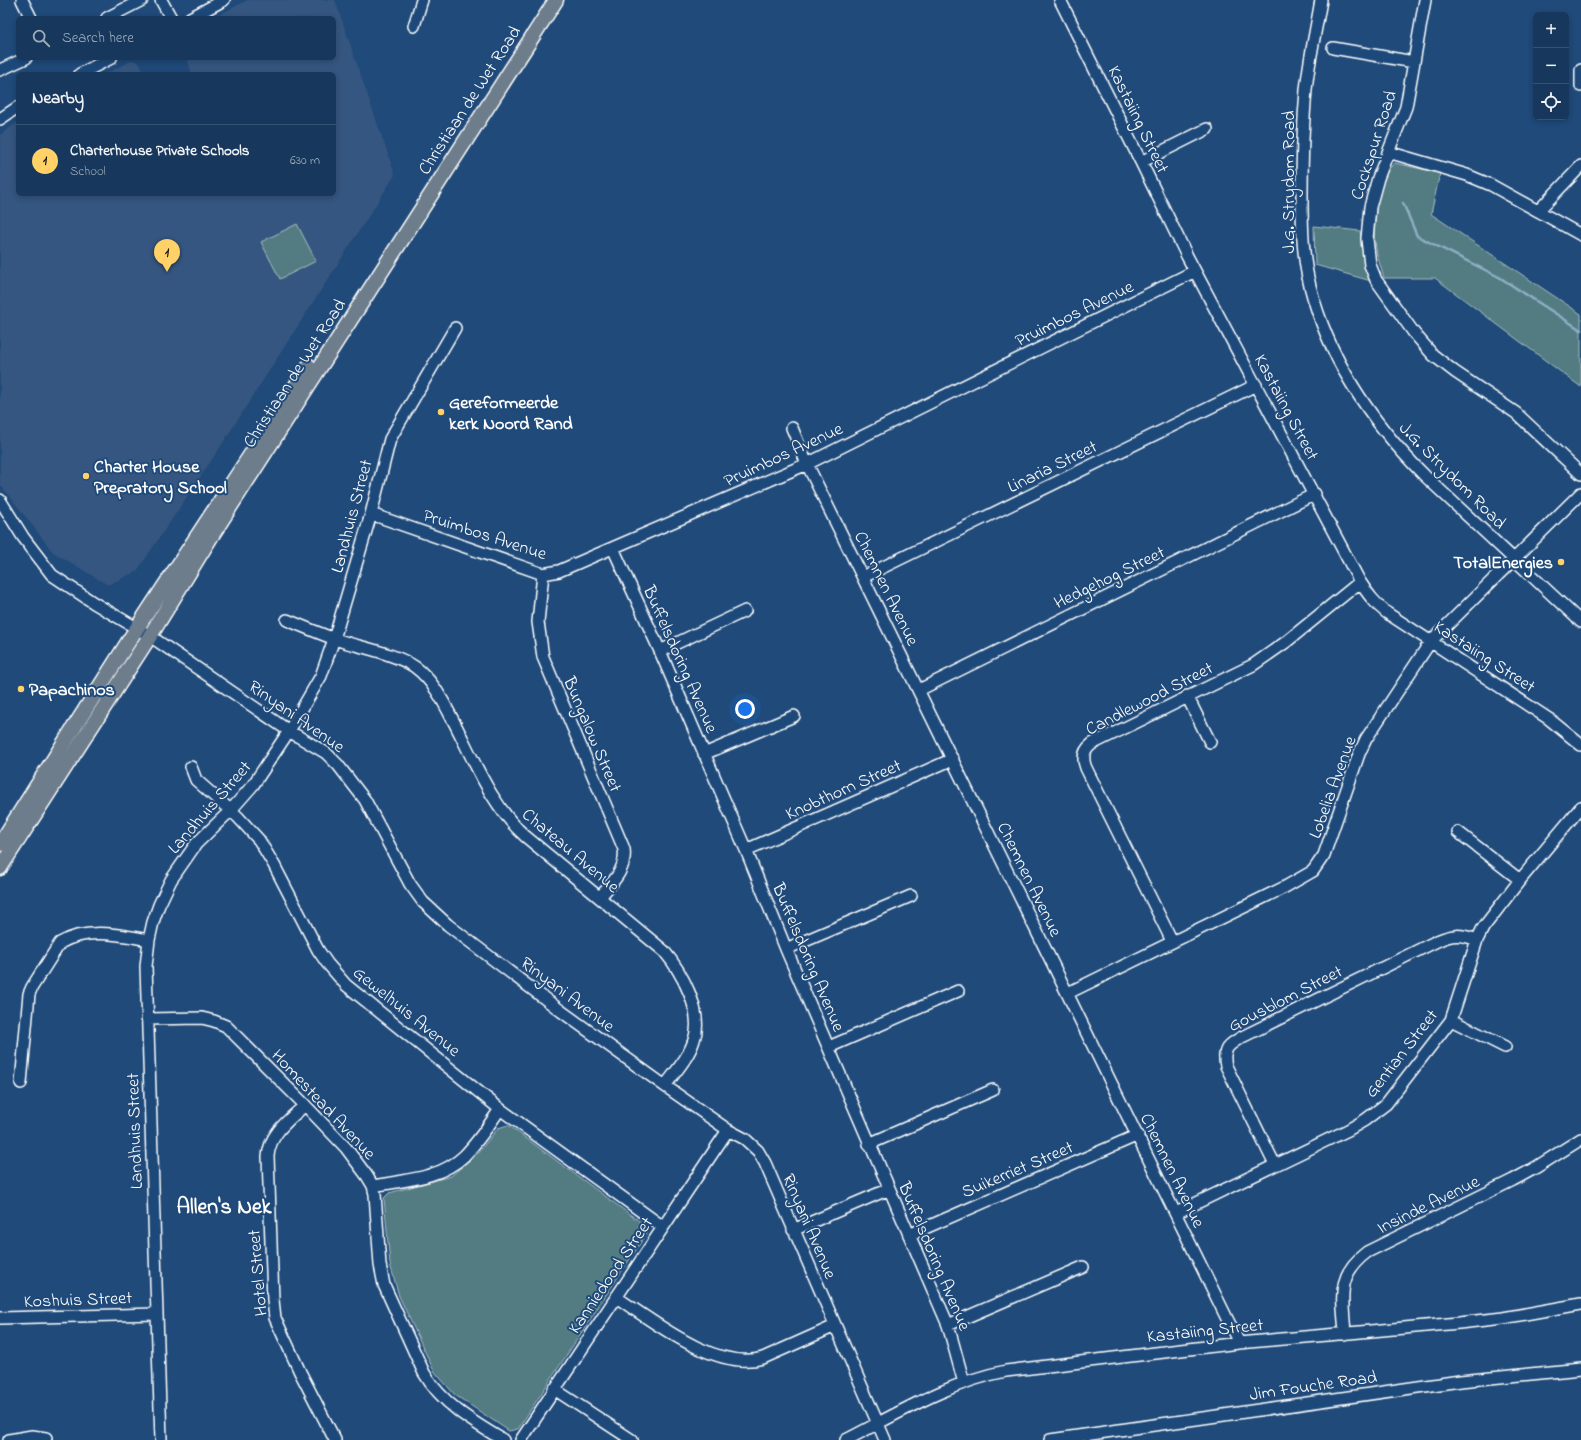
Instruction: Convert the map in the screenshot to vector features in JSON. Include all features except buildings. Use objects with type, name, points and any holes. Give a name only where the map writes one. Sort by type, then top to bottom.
[{"type":"main road","name":"Christiaan de Wet Road","points":[[0,844],[137,628],[317,354],[545,0]]},
{"type":"main road","name":"Christiaan de Wet Road","points":[[0,868],[556,0]]},
{"type":"street","points":[[22,0],[30,16]]},
{"type":"street","points":[[110,16],[142,0]]},
{"type":"street","points":[[194,16],[224,0]]},
{"type":"street","points":[[414,26],[422,0]]},
{"type":"street","name":"Kastaiing Street","points":[[1060,0],[1196,271],[1315,494],[1360,582],[1379,607],[1549,719],[1581,745]]},
{"type":"street","name":"J.G. Strydom Road","points":[[1321,0],[1306,88],[1302,147],[1303,244],[1310,286],[1316,306],[1337,357],[1348,380],[1382,427],[1407,458],[1581,622]]},
{"type":"street","name":"Cockspur Road","points":[[1425,0],[1406,107],[1373,193],[1367,226],[1370,265],[1376,280],[1414,333],[1433,355],[1455,372],[1516,413],[1581,474]]},
{"type":"street","points":[[1333,48],[1414,62]]},
{"type":"street","points":[[0,70],[22,60]]},
{"type":"street","points":[[84,72],[107,60]]},
{"type":"street","points":[[1581,70],[1581,86]]},
{"type":"street","points":[[1,116],[16,108]]},
{"type":"street","points":[[1141,162],[1207,129]]},
{"type":"street","points":[[1388,152],[1468,175],[1491,185],[1581,235]]},
{"type":"street","points":[[1538,211],[1581,166]]},
{"type":"street","name":"Pruimbos Avenue","points":[[371,514],[543,574],[559,571],[807,464],[1196,271]]},
{"type":"street","name":"Landhuis Street","points":[[161,1440],[147,1019],[146,966],[149,940],[159,905],[171,880],[196,844],[253,785],[290,730],[321,676],[334,639],[371,514],[392,433],[455,328]]},
{"type":"street","name":"Linaria Street","points":[[863,577],[1256,385]]},
{"type":"street","name":"Chemnen Avenue","points":[[792,428],[807,464],[1239,1343]]},
{"type":"street","name":"Hedgehog Street","points":[[919,690],[1315,494]]},
{"type":"street","name":"Lobelia Avenue","points":[[1068,993],[1313,871],[1324,855],[1330,840],[1358,754],[1366,739],[1431,641],[1581,494]]},
{"type":"street","name":"Rinyani Avenue","points":[[0,500],[23,538],[52,575],[94,603],[150,636],[326,753],[347,775],[365,800],[410,884],[423,902],[436,914],[561,1011],[728,1130],[744,1138],[758,1151],[765,1163],[885,1440]]},
{"type":"street","name":"Buffelsdoring Avenue","points":[[613,548],[660,651],[746,850],[786,949],[948,1325],[964,1383]]},
{"type":"street","name":"Bungalow Street","points":[[543,574],[538,622],[543,657],[624,849],[625,859],[623,867],[600,897]]},
{"type":"street","name":"Candlewood Street","points":[[1172,941],[1086,768],[1084,756],[1088,747],[1187,696],[1253,665],[1360,582]]},
{"type":"street","points":[[660,651],[745,611]]},
{"type":"street","name":"Chateau Avenue","points":[[286,620],[334,639],[397,658],[415,667],[425,676],[441,697],[490,792],[506,817],[525,836],[664,951],[682,978],[692,1003],[697,1026],[694,1042],[690,1051],[665,1086]]},
{"type":"street","points":[[1187,696],[1210,742]]},
{"type":"street","points":[[704,754],[794,716]]},
{"type":"street","name":"Knobthorn Street","points":[[746,850],[953,759]]},
{"type":"street","name":"Gewelhuis Avenue","points":[[191,767],[196,780],[230,810],[259,840],[274,865],[318,950],[346,985],[500,1109],[663,1227]]},
{"type":"street","name":"Gentian Street","points":[[1176,1213],[1348,1130],[1378,1111],[1386,1104],[1451,1020],[1477,940],[1483,928],[1520,880],[1581,807]]},
{"type":"street","points":[[1458,832],[1520,880]]},
{"type":"street","points":[[786,949],[911,896]]},
{"type":"street","points":[[21,1083],[29,994],[60,943],[83,935],[107,933],[149,940]]},
{"type":"street","name":"Gousblom Street","points":[[1275,1165],[1226,1066],[1224,1054],[1230,1044],[1437,940],[1457,934],[1477,940]]},
{"type":"street","points":[[829,1047],[958,992]]},
{"type":"street","name":"Homestead Avenue","points":[[147,1019],[202,1018],[226,1026],[305,1104],[353,1157],[373,1186],[380,1265],[387,1294],[424,1373],[433,1386],[448,1402],[503,1440]]},
{"type":"street","points":[[1451,1020],[1505,1047]]},
{"type":"street","points":[[870,1144],[993,1090]]},
{"type":"street","name":"Hotel Street","points":[[305,1104],[276,1134],[269,1145],[268,1156],[273,1300],[275,1318],[300,1372],[335,1440]]},
{"type":"street","points":[[373,1186],[426,1176],[447,1168],[465,1155],[500,1109]]},
{"type":"street","name":"Kanniedood Street","points":[[521,1440],[728,1130]]},
{"type":"street","name":"Suikerriet Street","points":[[909,1235],[1138,1135]]},
{"type":"street","name":"Insinde Avenue","points":[[1346,1334],[1343,1286],[1349,1269],[1358,1259],[1367,1252],[1530,1171],[1581,1139]]},
{"type":"street","points":[[793,1230],[889,1189]]},
{"type":"street","points":[[948,1325],[1083,1267]]},
{"type":"street","points":[[616,1297],[691,1345],[706,1351],[740,1360],[763,1358],[835,1326]]},
{"type":"street","name":"Kastaiing Street","points":[[846,1440],[914,1405],[964,1383],[984,1376],[1006,1371],[1239,1343],[1492,1319],[1581,1304]]},
{"type":"street","name":"Koshuis Street","points":[[0,1318],[156,1314]]},
{"type":"street","name":"Jim Fouche Road","points":[[1050,1440],[1460,1381],[1581,1369]]},
{"type":"street","points":[[554,1389],[632,1440]]},
{"type":"street","points":[[9,1440],[32,1436],[46,1438]]},
{"type":"shaded area","points":[[248,0],[335,0],[395,175],[215,455],[137,571],[108,585],[53,552],[0,484],[0,135],[16,123],[16,196],[336,196],[336,72],[191,72],[188,60],[336,60],[336,16],[217,16]]},
{"type":"shaded area","points":[[133,60],[140,64],[144,72],[109,72]]},
{"type":"green space","points":[[1394,163],[1440,173],[1431,214],[1581,314],[1581,387],[1435,278],[1384,278],[1377,255],[1374,234],[1377,197],[1384,175]]},
{"type":"green space","points":[[297,224],[316,261],[280,279],[261,242]]},
{"type":"green space","points":[[1314,226],[1360,231],[1364,257],[1371,281],[1315,265]]},
{"type":"green space","points":[[508,1125],[643,1224],[647,1233],[518,1429],[509,1431],[455,1395],[434,1371],[399,1296],[390,1264],[384,1198],[389,1193],[451,1176],[478,1153],[498,1128]]},
{"type":"waterway","points":[[1403,203],[1417,236],[1499,277],[1581,330]]},
{"type":"place","name":"Charterhouse Private Schools","points":[[167,272]]},
{"type":"place","name":"Gereformeerde kerk Noord Rand","points":[[441,412]]},
{"type":"place","name":"Charter House Prepratory School","points":[[86,476]]},
{"type":"place","name":"TotalEnergies","points":[[1561,562]]},
{"type":"place","name":"Papachinos","points":[[21,689]]},
{"type":"district","name":"Allen's Nek","points":[[224,1205]]}]
